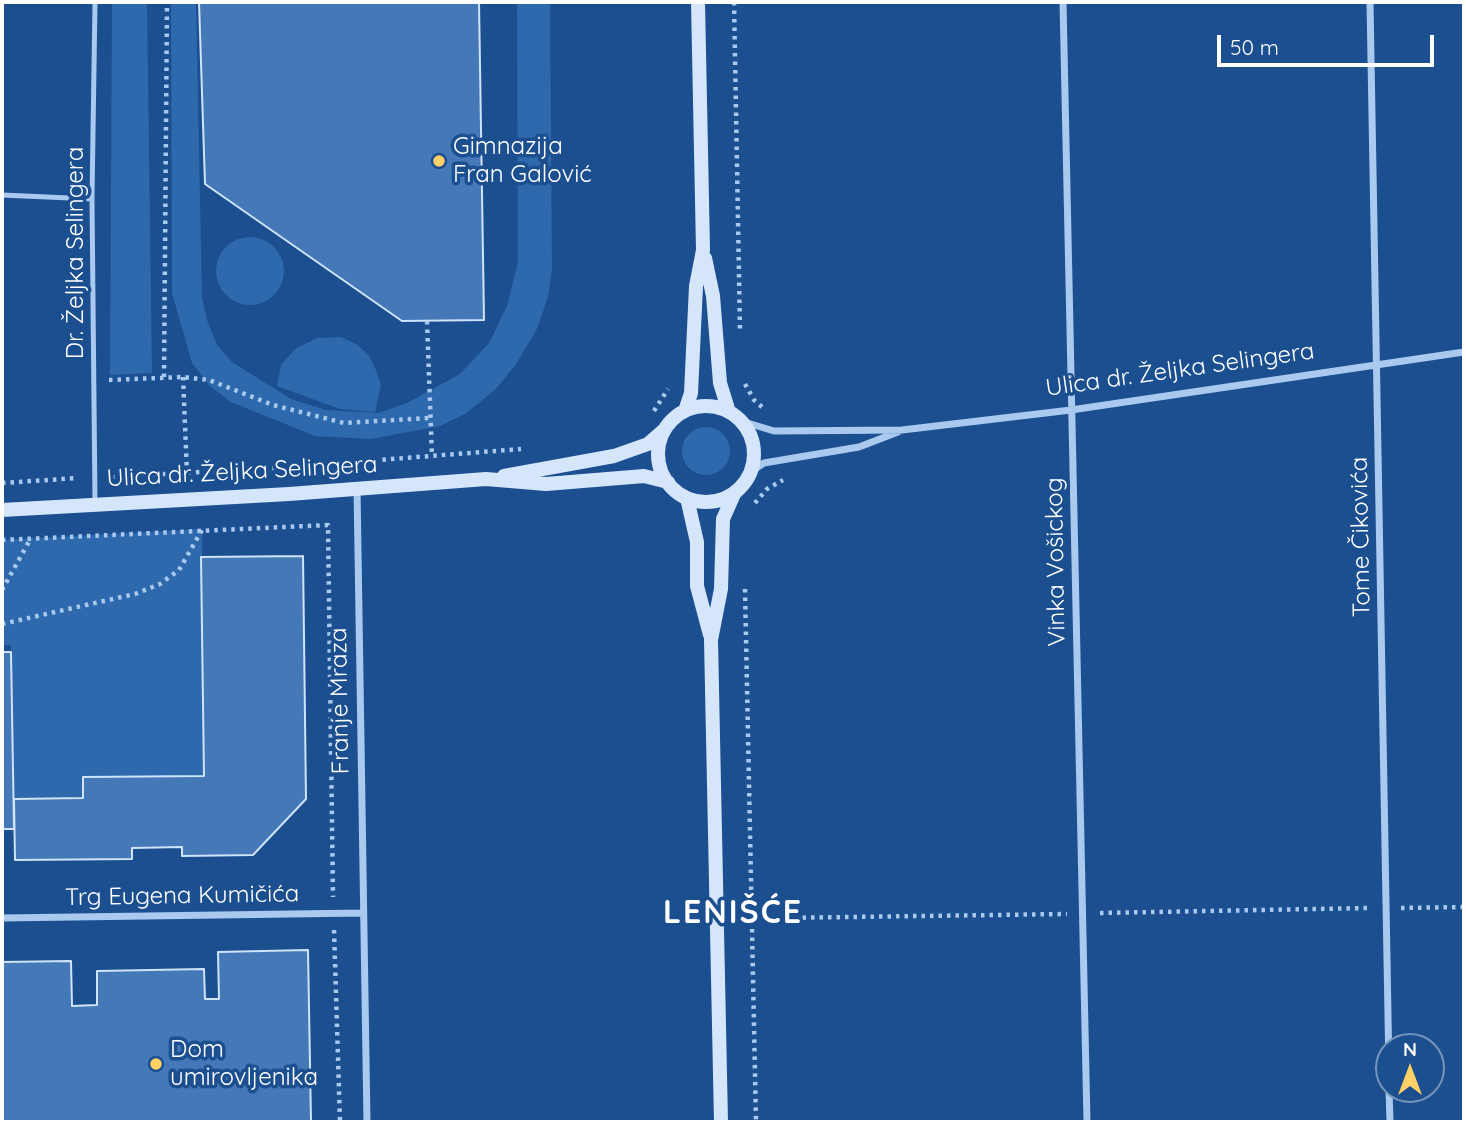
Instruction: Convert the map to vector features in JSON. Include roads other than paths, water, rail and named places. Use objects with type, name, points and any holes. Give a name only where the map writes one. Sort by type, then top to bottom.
[{"type":"street","points":[[698,2],[703,250],[713,296],[722,396],[753,445],[750,472],[726,506],[723,520],[721,589],[711,640],[721,1122]]},
{"type":"street","name":"Vinka Vošickog","points":[[1063,2],[1087,1122]]},
{"type":"street","name":"Tome Čikovića","points":[[1370,2],[1389,1033]]},
{"type":"street","points":[[685,411],[691,393],[696,286],[703,250]]},
{"type":"street","name":"Ulica dr. Željka Selingera","points":[[735,416],[774,431],[902,430],[1071,410],[1464,352]]},
{"type":"street","points":[[735,416],[700,406],[685,411],[665,429],[658,456],[668,482],[687,498],[712,501],[735,492]]},
{"type":"street","name":"Ulica dr. Željka Selingera","points":[[2,510],[486,480],[614,456],[648,444],[665,429]]},
{"type":"street","name":"Ulica dr. Željka Selingera","points":[[750,472],[764,463],[859,447],[902,430]]},
{"type":"street","name":"Ulica dr. Željka Selingera","points":[[486,480],[546,484],[644,476],[668,482]]},
{"type":"street","name":"Franje Mraza","points":[[357,488],[367,1122]]},
{"type":"street","points":[[687,498],[697,542],[697,586],[711,640]]},
{"type":"street","name":"Trg Eugena Kumičića","points":[[2,918],[363,913]]},
{"type":"street","points":[[1389,1103],[1390,1122]]},
{"type":"lane","name":"Dr. Željka Selingera","points":[[95,2],[92,200],[95,503]]},
{"type":"lane","points":[[2,195],[92,200]]},
{"type":"place","name":"Gimnazija Fran Galović","points":[[439,161]]},
{"type":"place","name":"Dom umirovljenika","points":[[156,1064]]},
{"type":"district","name":"LENIŠĆE","points":[[733,913]]}]
